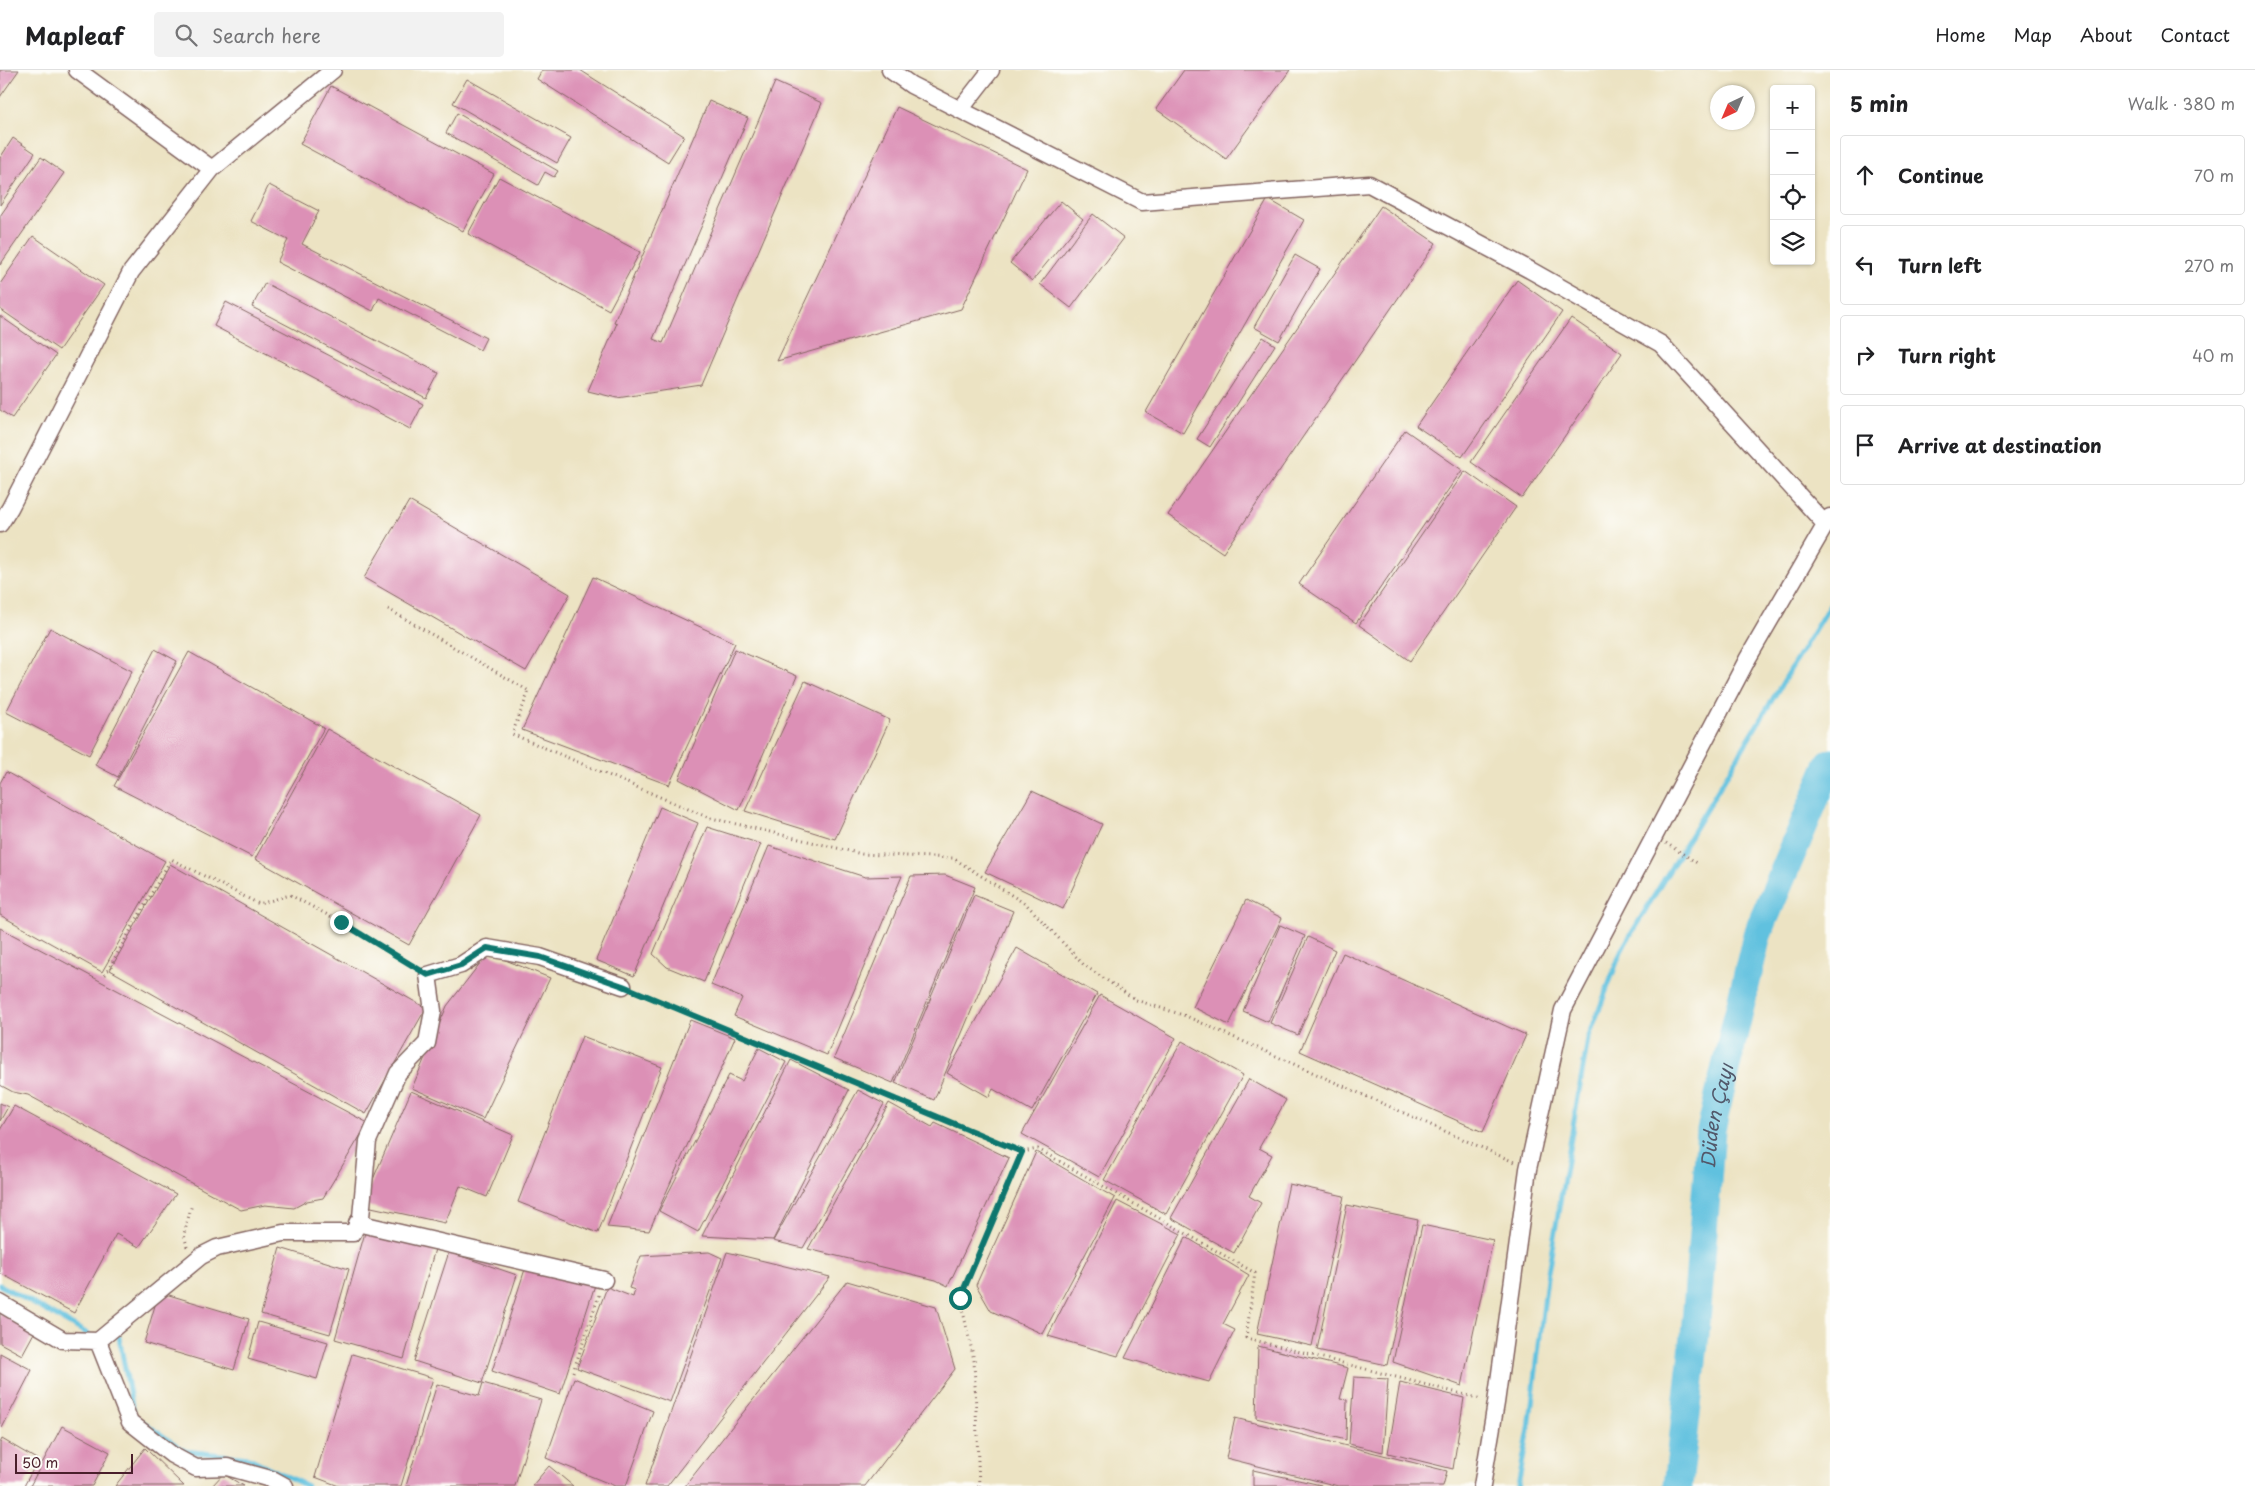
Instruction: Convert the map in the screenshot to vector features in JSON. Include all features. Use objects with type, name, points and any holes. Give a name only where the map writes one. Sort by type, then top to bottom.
[{"type":"street","points":[[77,70],[212,169]]},
{"type":"street","points":[[0,524],[10,508],[130,272],[212,169],[333,70]]},
{"type":"street","points":[[890,70],[910,85],[1142,202],[1369,184],[1530,270],[1661,344],[1828,521],[1748,658],[1563,1010],[1528,1169],[1496,1403],[1482,1486]]},
{"type":"street","points":[[960,110],[991,70]]},
{"type":"street","points":[[0,1303],[63,1340],[98,1341],[201,1256],[217,1248],[284,1233],[353,1232],[360,1217],[368,1141],[398,1073],[427,1043],[433,1011],[428,975],[461,965],[487,948],[540,957],[623,986]]},
{"type":"street","points":[[357,1223],[604,1280]]},
{"type":"street","points":[[98,1341],[130,1422],[172,1455],[196,1468],[226,1467],[274,1480],[285,1486]]},
{"type":"path","points":[[388,609],[529,691],[512,734],[707,817],[862,854],[953,858],[1027,905],[1084,964],[1136,1000],[1186,1016],[1528,1169]]},
{"type":"path","points":[[1671,846],[1697,863]]},
{"type":"path","points":[[105,975],[171,859],[259,904],[290,895],[341,922],[428,975]]},
{"type":"path","points":[[623,986],[1022,1152],[1038,1149],[1255,1273],[1246,1338],[1496,1403]]},
{"type":"path","points":[[979,1486],[974,1360],[960,1298],[1022,1152]]},
{"type":"path","points":[[190,1265],[184,1234],[192,1204]]},
{"type":"path","points":[[574,1372],[604,1280]]},
{"type":"building","points":[[0,70],[19,70],[0,97]]},
{"type":"building","points":[[542,70],[580,70],[684,136],[668,162],[537,79]]},
{"type":"building","points":[[1184,70],[1290,70],[1226,159],[1156,109]]},
{"type":"building","points":[[467,79],[571,138],[557,163],[453,103]]},
{"type":"building","points":[[775,82],[822,103],[701,385],[617,398],[588,391],[617,323],[614,322],[709,101],[748,118],[653,339],[663,343]]},
{"type":"building","points":[[331,86],[494,174],[463,231],[300,144]]},
{"type":"building","points":[[897,107],[1027,169],[961,309],[777,361]]},
{"type":"building","points":[[457,113],[558,171],[554,177],[545,172],[538,185],[446,133]]},
{"type":"building","points":[[13,138],[35,153],[0,205],[0,158]]},
{"type":"building","points":[[41,157],[64,173],[0,265],[0,216]]},
{"type":"building","points":[[499,177],[640,252],[609,310],[468,234]]},
{"type":"building","points":[[269,185],[319,211],[302,244],[486,338],[480,350],[379,298],[373,311],[277,262],[288,240],[251,221]]},
{"type":"building","points":[[1268,199],[1304,220],[1183,433],[1146,412]]},
{"type":"building","points":[[1061,201],[1083,219],[1032,281],[1010,263]]},
{"type":"building","points":[[1381,206],[1436,243],[1223,553],[1168,515]]},
{"type":"building","points":[[1093,214],[1124,238],[1071,308],[1040,284]]},
{"type":"building","points":[[33,236],[104,285],[59,350],[0,309],[0,284]]},
{"type":"building","points":[[1295,255],[1320,269],[1279,341],[1254,327]]},
{"type":"building","points":[[1517,280],[1562,312],[1462,457],[1416,426]]},
{"type":"building","points":[[265,283],[439,373],[426,398],[252,307]]},
{"type":"building","points":[[226,302],[423,404],[410,429],[214,326]]},
{"type":"building","points":[[0,316],[56,355],[12,418],[0,410]]},
{"type":"building","points":[[1571,318],[1622,353],[1522,498],[1471,462]]},
{"type":"building","points":[[1263,337],[1275,345],[1210,447],[1197,439]]},
{"type":"building","points":[[1405,430],[1462,470],[1356,623],[1299,584]]},
{"type":"building","points":[[1465,471],[1516,507],[1410,661],[1359,625]]},
{"type":"building","points":[[409,501],[570,594],[526,671],[364,578]]},
{"type":"building","points":[[593,577],[735,643],[669,785],[522,730]]},
{"type":"building","points":[[50,628],[132,671],[89,755],[6,712]]},
{"type":"building","points":[[155,649],[177,661],[118,777],[95,765]]},
{"type":"building","points":[[735,649],[797,676],[739,810],[679,779]]},
{"type":"building","points":[[189,652],[324,728],[252,857],[114,786]]},
{"type":"building","points":[[805,681],[890,720],[835,839],[745,811]]},
{"type":"building","points":[[327,729],[481,815],[409,945],[255,859]]},
{"type":"building","points":[[6,772],[165,861],[102,972],[0,915],[0,783]]},
{"type":"building","points":[[1032,791],[1102,824],[1063,909],[985,872]]},
{"type":"building","points":[[660,807],[698,823],[634,976],[596,960]]},
{"type":"building","points":[[707,827],[761,844],[704,982],[667,967],[653,954]]},
{"type":"building","points":[[769,846],[865,877],[902,876],[827,1055],[734,1016],[742,998],[711,985]]},
{"type":"building","points":[[170,864],[426,1008],[366,1114],[110,970]]},
{"type":"building","points":[[945,875],[975,887],[893,1083],[834,1058],[911,876]]},
{"type":"building","points":[[974,895],[1013,911],[934,1100],[895,1083]]},
{"type":"building","points":[[1246,900],[1282,918],[1229,1025],[1193,1007]]},
{"type":"building","points":[[1280,925],[1305,936],[1268,1022],[1243,1011]]},
{"type":"building","points":[[0,928],[368,1123],[323,1198],[307,1201],[294,1208],[265,1205],[241,1210],[28,1095],[13,1092],[0,1085]]},
{"type":"building","points":[[1308,937],[1335,950],[1298,1035],[1270,1023]]},
{"type":"building","points":[[1017,948],[1097,994],[1032,1111],[993,1089],[989,1097],[947,1073]]},
{"type":"building","points":[[488,953],[550,978],[483,1119],[412,1088],[447,1006]]},
{"type":"building","points":[[1343,953],[1526,1035],[1483,1132],[1300,1051]]},
{"type":"building","points":[[1100,995],[1176,1038],[1099,1177],[1022,1134]]},
{"type":"building","points":[[690,1020],[735,1038],[649,1231],[607,1227]]},
{"type":"building","points":[[582,1036],[662,1067],[598,1233],[518,1202]]},
{"type":"building","points":[[1182,1041],[1243,1075],[1166,1214],[1104,1180]]},
{"type":"building","points":[[759,1048],[786,1062],[698,1232],[659,1211],[729,1075],[742,1081]]},
{"type":"building","points":[[791,1060],[849,1090],[773,1240],[702,1236]]},
{"type":"building","points":[[1249,1079],[1286,1100],[1259,1148],[1272,1155],[1249,1196],[1261,1203],[1234,1253],[1171,1218]]},
{"type":"building","points":[[858,1090],[884,1104],[803,1248],[773,1241]]},
{"type":"building","points":[[411,1091],[513,1135],[487,1197],[460,1186],[445,1223],[362,1205]]},
{"type":"building","points":[[0,1103],[8,1107],[0,1121]]},
{"type":"building","points":[[889,1103],[932,1127],[935,1123],[1009,1158],[948,1286],[936,1280],[808,1249]]},
{"type":"building","points":[[14,1106],[176,1194],[139,1247],[116,1234],[74,1313],[0,1273],[0,1130]]},
{"type":"building","points":[[1036,1152],[1115,1198],[1043,1334],[991,1311],[976,1285]]},
{"type":"building","points":[[1289,1184],[1344,1196],[1312,1346],[1257,1334]]},
{"type":"building","points":[[1117,1201],[1181,1234],[1118,1356],[1048,1336]]},
{"type":"building","points":[[1347,1205],[1418,1220],[1387,1365],[1317,1350]]},
{"type":"building","points":[[1422,1225],[1493,1240],[1462,1386],[1393,1362]]},
{"type":"building","points":[[366,1229],[435,1249],[404,1359],[335,1339]]},
{"type":"building","points":[[1186,1237],[1249,1275],[1223,1324],[1235,1330],[1209,1382],[1125,1358]]},
{"type":"building","points":[[280,1248],[349,1269],[330,1334],[261,1314]]},
{"type":"building","points":[[449,1252],[517,1275],[482,1383],[414,1361]]},
{"type":"building","points":[[709,1252],[722,1258],[670,1402],[577,1368],[607,1287],[633,1297],[635,1290],[629,1288],[641,1256]]},
{"type":"building","points":[[727,1252],[830,1277],[667,1486],[645,1486]]},
{"type":"building","points":[[527,1263],[595,1285],[560,1394],[492,1371]]},
{"type":"building","points":[[847,1281],[936,1307],[955,1369],[865,1486],[685,1486]]},
{"type":"building","points":[[159,1292],[249,1319],[234,1370],[144,1343]]},
{"type":"building","points":[[0,1313],[35,1331],[22,1355],[0,1343]]},
{"type":"building","points":[[258,1322],[328,1342],[317,1379],[248,1359]]},
{"type":"building","points":[[1258,1346],[1348,1368],[1340,1399],[1347,1400],[1346,1440],[1256,1418]]},
{"type":"building","points":[[0,1353],[32,1370],[2,1428],[0,1426]]},
{"type":"building","points":[[352,1354],[433,1378],[401,1486],[339,1486],[315,1477]]},
{"type":"building","points":[[1354,1377],[1388,1379],[1383,1452],[1349,1444]]},
{"type":"building","points":[[574,1378],[653,1411],[626,1486],[615,1486],[546,1458]]},
{"type":"building","points":[[1400,1382],[1464,1398],[1453,1469],[1388,1453]]},
{"type":"building","points":[[483,1383],[541,1400],[515,1486],[406,1486],[437,1384],[479,1396]]},
{"type":"building","points":[[1235,1418],[1447,1471],[1443,1486],[1338,1486],[1226,1458]]},
{"type":"building","points":[[62,1426],[110,1452],[92,1486],[30,1486]]},
{"type":"building","points":[[2,1439],[38,1460],[24,1486],[0,1486],[0,1443]]},
{"type":"building","points":[[145,1448],[184,1486],[115,1486]]},
{"type":"building","points":[[549,1466],[573,1486],[532,1486]]},
{"type":"building","points":[[1253,1470],[1321,1485],[1321,1486],[1253,1486]]},
{"type":"building","points":[[223,1474],[244,1486],[212,1486]]},
{"type":"waterway","points":[[1518,1486],[1529,1429],[1547,1278],[1588,1039],[1622,949],[1830,604]]},
{"type":"waterway","name":"Düden Çayı","points":[[1678,1486],[1695,1335],[1711,1130],[1757,935],[1830,763]]},
{"type":"waterway","points":[[0,1285],[88,1334]]},
{"type":"waterway","points":[[119,1337],[133,1410]]},
{"type":"waterway","points":[[143,1422],[185,1451],[249,1458],[307,1486]]},
{"type":"route","points":[[341,922],[428,975],[461,965],[487,948],[540,957],[623,986],[1022,1152],[960,1298]]}]
